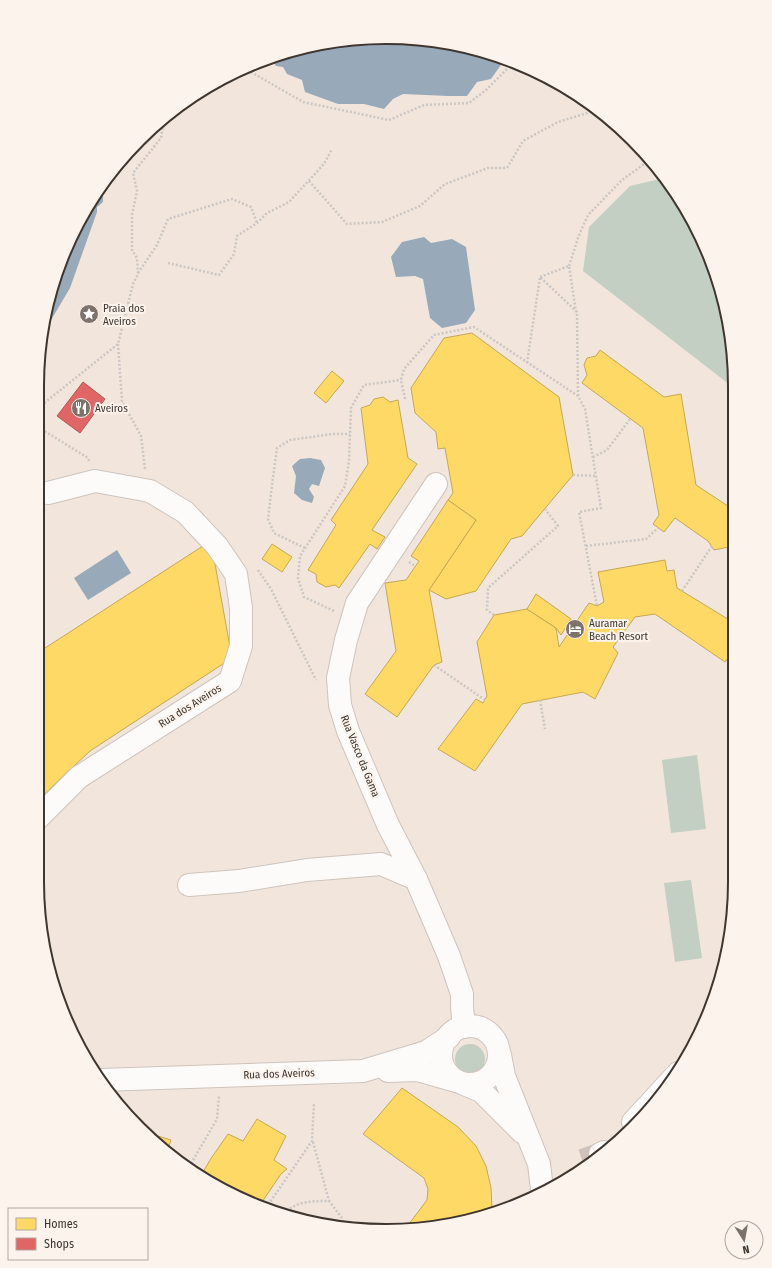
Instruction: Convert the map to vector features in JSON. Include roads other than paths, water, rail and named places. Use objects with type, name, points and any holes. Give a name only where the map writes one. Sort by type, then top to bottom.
[{"type":"street","name":"Rua dos Aveiros","points":[[44,812],[79,777],[230,681],[241,646],[241,608],[236,574],[217,546],[185,512],[150,491],[95,480],[48,493]]},
{"type":"street","name":"Rua Vasco da Gama","points":[[436,484],[358,602],[346,640],[338,678],[340,705],[348,731],[388,825],[416,879],[449,956],[462,994],[462,1007],[456,1032]]},
{"type":"street","points":[[189,885],[239,882],[307,870],[381,864],[416,879]]},
{"type":"street","points":[[530,1140],[481,1091],[448,1075],[441,1057],[444,1043],[456,1032],[477,1027],[490,1034],[496,1040],[504,1076],[530,1140],[539,1164],[542,1186]]},
{"type":"street","name":"Rua dos Aveiros","points":[[108,1080],[363,1071],[426,1052],[456,1032]]},
{"type":"street","points":[[363,1071],[417,1070],[460,1082],[480,1083],[490,1077],[498,1065],[500,1055]]},
{"type":"water","points":[[386,44],[431,47],[475,56],[501,64],[491,79],[477,82],[467,96],[403,94],[393,99],[384,109],[364,104],[338,104],[305,92],[302,80],[287,74],[283,67],[276,66],[274,63],[319,51],[341,47]]},
{"type":"water","points":[[103,195],[103,202],[97,207],[97,212],[70,288],[51,321],[62,276],[70,255],[79,235]]},
{"type":"water","points":[[424,237],[431,243],[452,239],[466,247],[475,310],[466,323],[442,328],[430,318],[423,279],[415,276],[396,277],[391,257],[402,242]]},
{"type":"water","points":[[310,458],[321,460],[325,468],[319,486],[312,484],[309,489],[314,497],[312,503],[302,500],[294,493],[296,476],[292,466],[300,459]]},
{"type":"water","points":[[117,550],[131,573],[88,600],[74,578]]},
{"type":"tunnel","points":[[582,1160],[586,1159]]},
{"type":"place","name":"Praia dos Aveiros","points":[[89,314]]},
{"type":"place","name":"Aveiros","points":[[81,408]]},
{"type":"place","name":"Auramar Beach Resort","points":[[575,629]]}]
